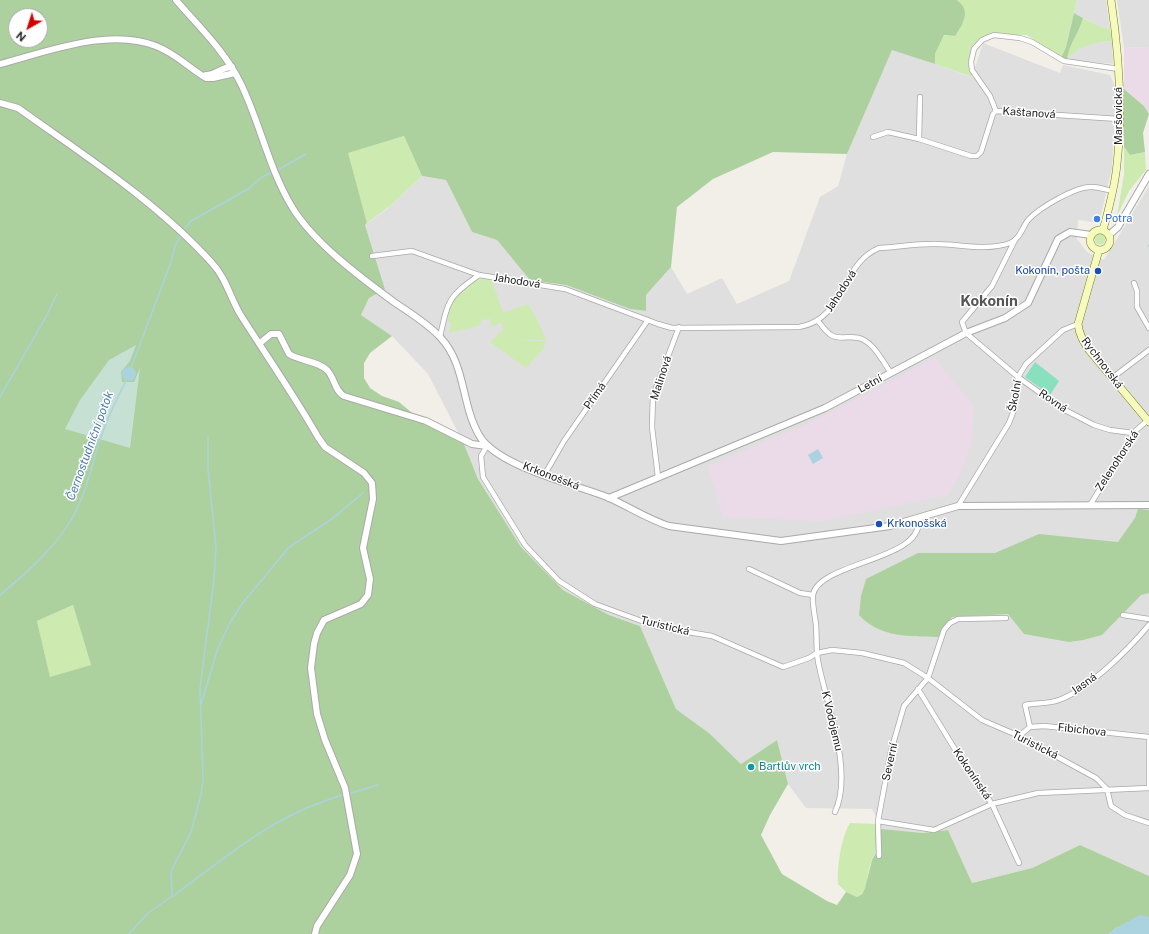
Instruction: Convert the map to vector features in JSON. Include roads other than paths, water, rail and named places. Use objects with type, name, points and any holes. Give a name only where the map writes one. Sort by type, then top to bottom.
[{"type":"main road","name":"Maršovická","points":[[1103,230],[1113,191],[1118,151],[1118,68],[1111,0]]},
{"type":"main road","points":[[1096,230],[1103,230],[1109,235],[1109,244],[1105,249],[1099,250],[1090,244],[1091,235],[1096,230]]},
{"type":"main road","name":"Rychnovská","points":[[1099,250],[1078,324],[1081,337],[1112,378],[1148,421]]},
{"type":"street","name":"Krkonošská","points":[[176,0],[220,49],[234,70],[246,94],[283,191],[299,217],[317,238],[372,286],[440,337],[457,363],[474,425],[487,446],[512,461],[608,498],[653,520],[669,526],[775,541],[890,526],[958,506],[1149,505]]},
{"type":"street","points":[[996,111],[990,96],[972,70],[971,62],[974,49],[982,40],[994,35],[1020,38],[1032,42],[1064,62],[1118,68]]},
{"type":"street","points":[[0,64],[93,40],[129,40],[158,46],[201,75],[213,78],[234,70]]},
{"type":"street","points":[[219,70],[222,65],[220,49]]},
{"type":"street","points":[[201,75],[213,74],[223,68],[234,70]]},
{"type":"street","points":[[873,137],[888,132],[919,139],[920,97]]},
{"type":"street","points":[[0,102],[18,108],[155,209],[213,264],[226,282],[240,312],[325,447],[364,473],[372,483],[373,499],[363,548],[370,579],[368,595],[361,604],[324,620],[317,633],[314,644],[311,668],[317,714],[325,740],[345,788],[357,854],[350,875],[317,926],[315,934]]},
{"type":"street","name":"Kaštanová","points":[[919,139],[971,156],[977,156],[981,152],[993,114],[996,111],[1119,119]]},
{"type":"street","points":[[1109,235],[1118,227],[1149,174]]},
{"type":"street","points":[[966,333],[962,322],[992,286],[1015,240],[1028,220],[1038,211],[1071,192],[1082,188],[1092,186],[1113,191]]},
{"type":"street","name":"Letní","points":[[608,498],[825,408],[966,333],[1005,318],[1028,303],[1055,242],[1061,236],[1075,232],[1091,235]]},
{"type":"street","name":"Jahodová","points":[[372,256],[412,251],[479,275],[565,289],[672,328],[800,328],[818,322],[835,304],[853,270],[873,251],[879,248],[931,244],[982,247],[1004,245],[1015,240]]},
{"type":"street","name":"Jahodová","points":[[440,337],[446,309],[450,299],[458,290],[479,275]]},
{"type":"street","points":[[1134,283],[1137,291],[1137,307],[1149,328]]},
{"type":"street","name":"Přímá","points":[[545,474],[567,436],[648,320]]},
{"type":"street","points":[[818,322],[830,335],[836,337],[850,336],[863,339],[872,347],[891,373]]},
{"type":"street","name":"Školní","points":[[958,506],[1012,418],[1018,377],[1026,364],[1063,330],[1078,324]]},
{"type":"street","name":"Malinová","points":[[658,477],[652,427],[653,396],[679,327]]},
{"type":"street","name":"Rovná","points":[[966,333],[1018,377],[1077,417],[1110,430],[1133,433]]},
{"type":"street","points":[[260,343],[272,334],[279,334],[288,354],[323,367],[330,374],[337,390],[344,396],[426,421],[472,444],[487,446]]},
{"type":"street","points":[[1112,378],[1149,350]]},
{"type":"street","name":"Zelenohorská","points":[[1090,505],[1128,444],[1133,433],[1148,421]]},
{"type":"street","name":"Turistická","points":[[487,446],[481,456],[483,476],[525,544],[559,581],[582,597],[595,604],[658,627],[712,636],[783,667],[809,658],[817,653],[832,650],[862,653],[904,663],[928,678],[973,715],[1019,736],[1085,771],[1096,778],[1107,789]]},
{"type":"street","points":[[749,569],[800,593],[813,595],[818,583],[829,575],[879,558],[913,537],[917,532],[919,525],[918,519]]},
{"type":"street","name":"K Vodojemu","points":[[813,595],[817,653],[839,749],[840,802],[835,812]]},
{"type":"street","points":[[1122,615],[1149,619]]},
{"type":"street","points":[[928,678],[944,630],[950,623],[958,619],[1006,618]]},
{"type":"street","name":"Jasná","points":[[1030,727],[1025,705],[1058,700],[1076,691],[1126,651],[1149,625]]},
{"type":"street","name":"Severní","points":[[879,856],[878,821],[891,751],[904,706],[928,678]]},
{"type":"street","name":"Kokonínská","points":[[918,689],[967,769],[992,804],[1019,863]]},
{"type":"street","name":"Fibichova","points":[[1030,727],[1044,726],[1149,737]]},
{"type":"street","points":[[1019,736],[1030,727]]},
{"type":"street","points":[[878,821],[934,830],[992,804],[1038,793],[1149,788],[1149,737]]},
{"type":"street","points":[[1107,789],[1111,806],[1118,812],[1149,823]]},
{"type":"water","points":[[129,367],[134,369],[136,374],[134,379],[129,381],[124,379],[122,374],[124,369]]},
{"type":"water","points":[[818,449],[823,458],[813,464],[808,455]]},
{"type":"water","points":[[1140,915],[1149,917],[1149,934],[1109,934],[1116,928]]},
{"type":"waterway","name":"Černostudniční potok","points":[[276,171],[306,154]]},
{"type":"waterway","name":"Černostudniční potok","points":[[185,228],[191,221],[248,189],[262,177],[273,172]]},
{"type":"waterway","name":"Černostudniční potok","points":[[131,368],[171,262],[175,246],[180,237]]},
{"type":"waterway","points":[[0,397],[47,315],[57,294]]},
{"type":"waterway","name":"Černostudniční potok","points":[[0,595],[44,555],[71,520],[85,491],[96,451],[105,427],[127,379]]},
{"type":"waterway","points":[[129,934],[147,914],[172,896],[171,871],[191,832],[201,795],[203,779],[200,689],[214,579],[216,547],[208,469],[208,437]]},
{"type":"waterway","points":[[201,704],[218,648],[230,623],[242,604],[289,547],[332,519],[363,493]]},
{"type":"waterway","points":[[351,793],[378,785]]},
{"type":"waterway","points":[[173,896],[250,839],[283,819],[342,795]]},
{"type":"place","name":"Potra","points":[[1097,219]]},
{"type":"place","name":"Kokonín, pošta","points":[[1098,271]]},
{"type":"place","name":"Krkonošská","points":[[879,524]]},
{"type":"place","name":"Bartlův vrch","points":[[751,767]]},
{"type":"district","name":"Kokonín","points":[[989,301]]}]
